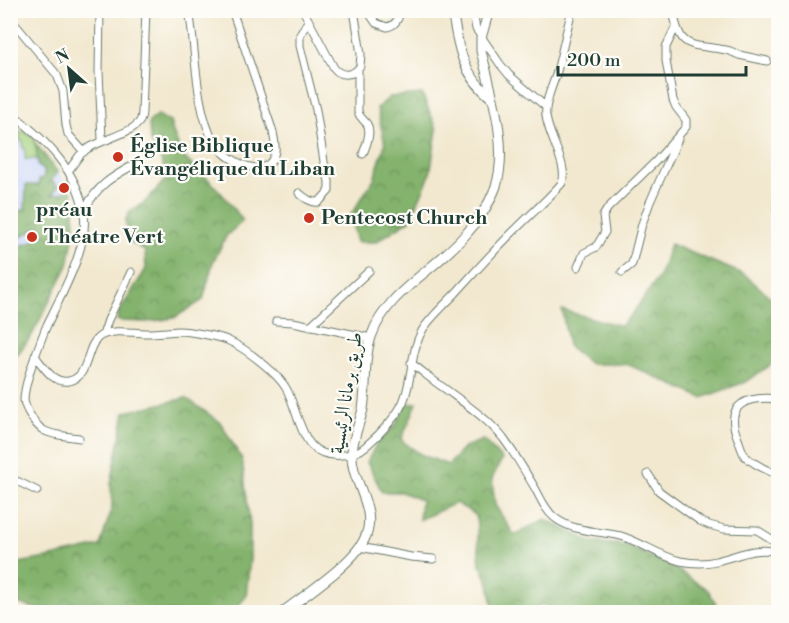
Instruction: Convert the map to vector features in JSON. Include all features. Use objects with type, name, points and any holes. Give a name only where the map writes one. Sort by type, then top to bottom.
[{"type":"main road","points":[[452,10],[459,47],[468,71],[480,88],[494,99]]},
{"type":"main road","name":"طريق برمانا الرئيسية","points":[[360,548],[368,525],[368,512],[352,455],[363,408],[370,338],[392,302],[458,243],[490,200],[495,188],[500,161],[498,131],[494,99],[481,51],[481,38],[489,10]]},
{"type":"main road","points":[[283,612],[360,548]]},
{"type":"street","points":[[100,10],[99,72],[102,141]]},
{"type":"street","points":[[69,170],[84,152],[102,141],[129,130],[141,120],[146,10]]},
{"type":"street","points":[[189,10],[202,109],[214,142],[220,151],[235,161],[247,167],[259,168],[270,163],[273,158],[275,145],[273,132],[232,10]]},
{"type":"street","points":[[303,10],[336,71],[340,74],[348,74],[358,70]]},
{"type":"street","points":[[354,10],[361,61],[358,70],[357,105],[359,116],[369,131],[363,154]]},
{"type":"street","points":[[367,10],[376,22],[387,27],[397,21],[400,10]]},
{"type":"street","points":[[474,10],[474,23],[481,38],[509,75],[546,107]]},
{"type":"street","points":[[35,356],[54,379],[68,382],[75,380],[84,369],[92,345],[97,338],[103,335],[119,332],[180,331],[227,340],[266,367],[284,384],[307,439],[319,452],[352,455],[364,448],[396,413],[405,398],[411,363],[422,331],[497,247],[562,183],[564,178],[562,164],[547,123],[546,107],[572,10]]},
{"type":"street","points":[[673,10],[678,33],[684,41],[699,47],[724,50],[767,61]]},
{"type":"street","points":[[10,18],[57,75],[63,91],[68,134],[84,152]]},
{"type":"street","points":[[299,193],[309,201],[319,202],[329,191],[330,185],[316,110],[300,46],[300,35],[308,21]]},
{"type":"street","points":[[578,267],[584,253],[596,247],[605,232],[603,216],[608,208],[656,161],[686,127],[686,120],[673,100],[666,60],[666,47],[676,26]]},
{"type":"street","points":[[10,112],[34,132],[69,170],[84,210],[84,230],[76,262],[35,356],[24,401],[31,417],[43,430],[79,438]]},
{"type":"street","points":[[622,272],[632,264],[650,202],[680,134]]},
{"type":"street","points":[[84,210],[105,182],[132,166]]},
{"type":"street","points":[[778,199],[778,212]]},
{"type":"street","points":[[310,326],[369,271]]},
{"type":"street","points":[[103,335],[131,272]]},
{"type":"street","points":[[276,321],[293,322],[370,338]]},
{"type":"street","points":[[411,363],[499,434],[518,460],[548,512],[563,524],[631,540],[681,561],[702,563],[749,551],[778,552]]},
{"type":"street","points":[[778,399],[746,401],[738,406],[733,427],[745,455],[763,469],[778,475]]},
{"type":"street","points":[[648,474],[659,491],[700,521],[724,529],[757,530],[778,543]]},
{"type":"street","points":[[10,480],[37,491]]},
{"type":"street","points":[[360,548],[432,559]]},
{"type":"shaded area","points":[[11,130],[26,132],[73,194],[75,228],[68,265],[32,335],[11,363]]},
{"type":"green space","points":[[422,94],[437,129],[430,175],[410,220],[376,242],[357,242],[350,216],[374,179],[385,144],[377,108],[390,97]]},
{"type":"green space","points":[[158,115],[170,122],[178,145],[188,162],[213,184],[243,221],[227,235],[213,262],[203,300],[174,318],[147,322],[121,321],[117,320],[119,312],[146,269],[145,251],[131,242],[125,221],[130,211],[144,203],[168,177],[150,141],[149,122]]},
{"type":"green space","points":[[20,125],[19,132],[11,132],[11,126]]},
{"type":"green space","points":[[19,132],[26,132],[34,137],[38,159],[25,159],[25,148],[23,148],[23,141],[20,141]]},
{"type":"green space","points":[[36,144],[58,173],[51,180],[58,187],[51,195],[63,193],[68,187],[73,194],[75,228],[68,265],[32,335],[11,363],[11,332],[16,326],[11,321],[11,300],[18,293],[11,285],[11,254],[24,244],[45,234],[39,226],[11,243],[11,215],[25,209],[26,185],[39,185],[39,179],[42,179],[44,175],[44,170],[38,166]]},
{"type":"green space","points":[[670,244],[745,275],[778,304],[778,360],[745,382],[702,398],[627,364],[590,364],[568,346],[562,310],[621,326],[660,275]]},
{"type":"green space","points":[[186,398],[220,422],[242,459],[250,524],[250,559],[246,596],[234,612],[77,612],[73,604],[55,610],[33,608],[11,601],[11,558],[13,564],[100,546],[112,508],[111,484],[125,412]]},
{"type":"green space","points":[[417,403],[401,440],[420,454],[448,465],[465,447],[483,440],[502,459],[492,479],[495,505],[514,535],[545,519],[591,542],[625,545],[671,566],[708,590],[721,612],[562,612],[540,604],[538,612],[494,612],[489,583],[480,564],[476,515],[456,503],[419,520],[421,500],[401,492],[382,492],[367,462],[377,443],[395,426],[406,404]]},
{"type":"place","name":"Église Biblique Évangélique du Liban","points":[[118,157]]},
{"type":"place","name":"préau","points":[[64,188]]},
{"type":"place","name":"Pentecost Church","points":[[309,218]]},
{"type":"place","name":"Théatre Vert","points":[[32,237]]}]
